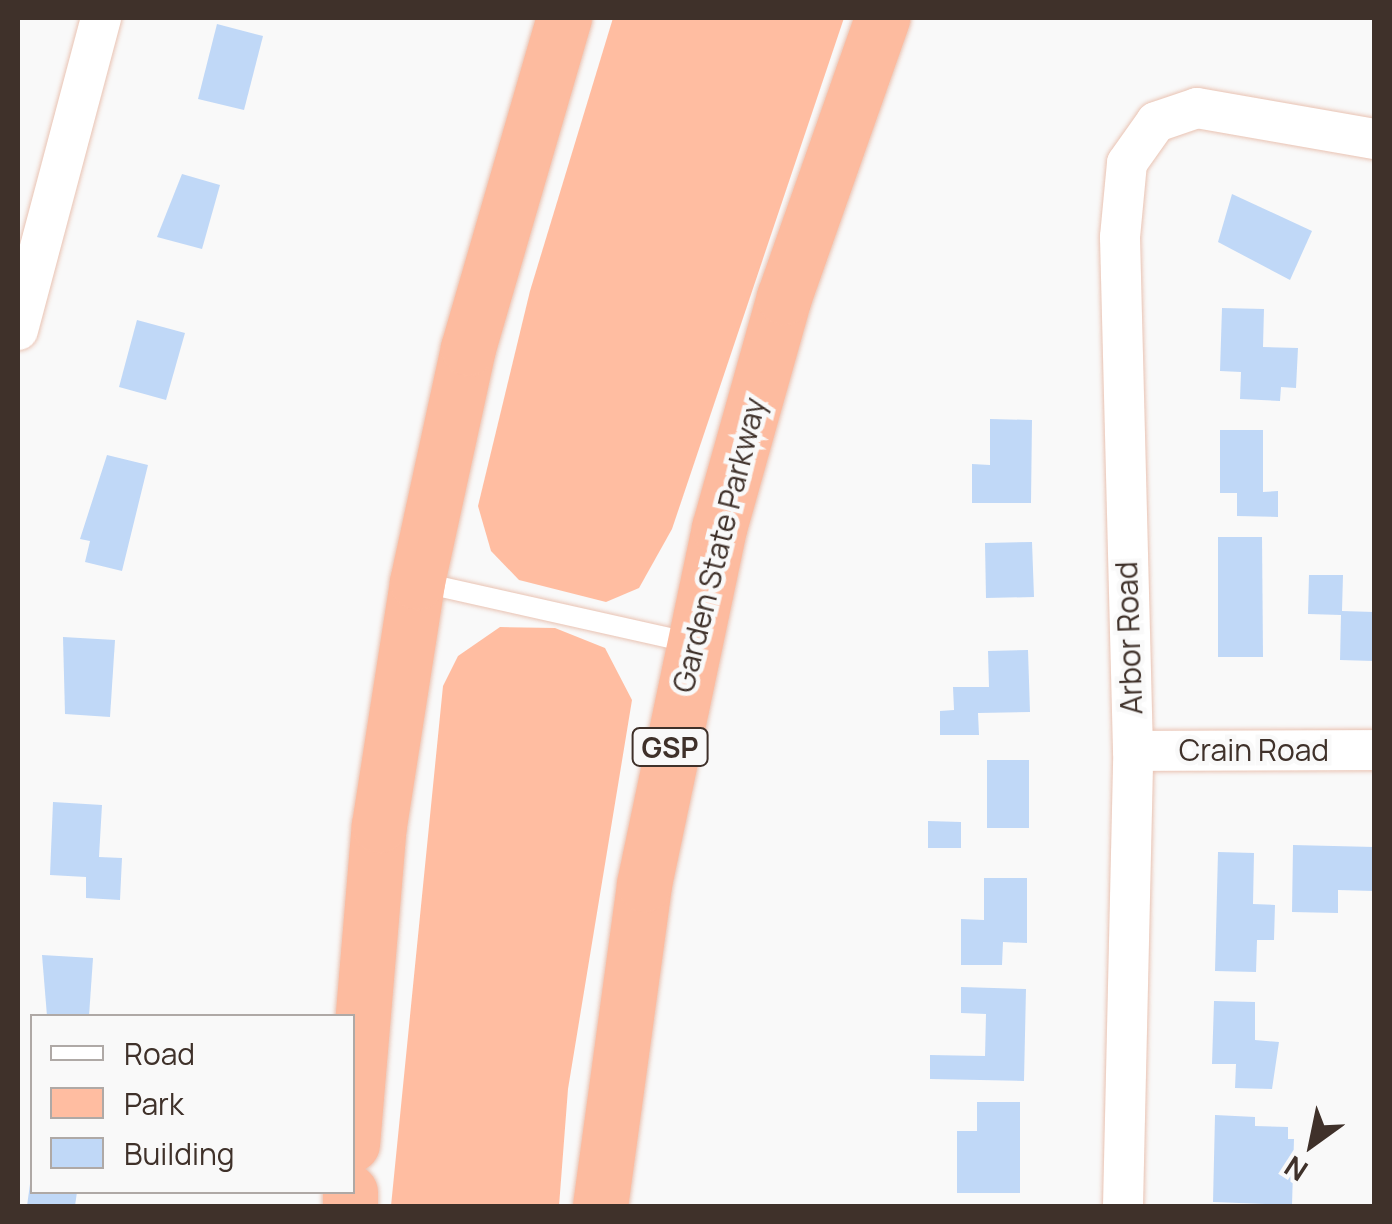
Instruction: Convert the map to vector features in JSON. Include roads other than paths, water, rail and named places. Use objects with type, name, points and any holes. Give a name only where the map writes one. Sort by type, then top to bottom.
[{"type":"highway","points":[[355,1109],[379,825],[418,582],[500,225],[533,18]]},
{"type":"highway","points":[[500,225],[564,18]]},
{"type":"highway","name":"Garden State Parkway","points":[[600,1206],[644,884],[692,643],[784,297],[872,42],[890,18]]},
{"type":"street","points":[[18,330],[100,18]]},
{"type":"street","name":"Arbor Road","points":[[1123,1206],[1133,750],[1120,237],[1127,162],[1156,122],[1198,108],[1374,140]]},
{"type":"street","name":"Crain Road","points":[[1133,750],[1374,750]]},
{"type":"lane","points":[[418,582],[692,643]]}]
